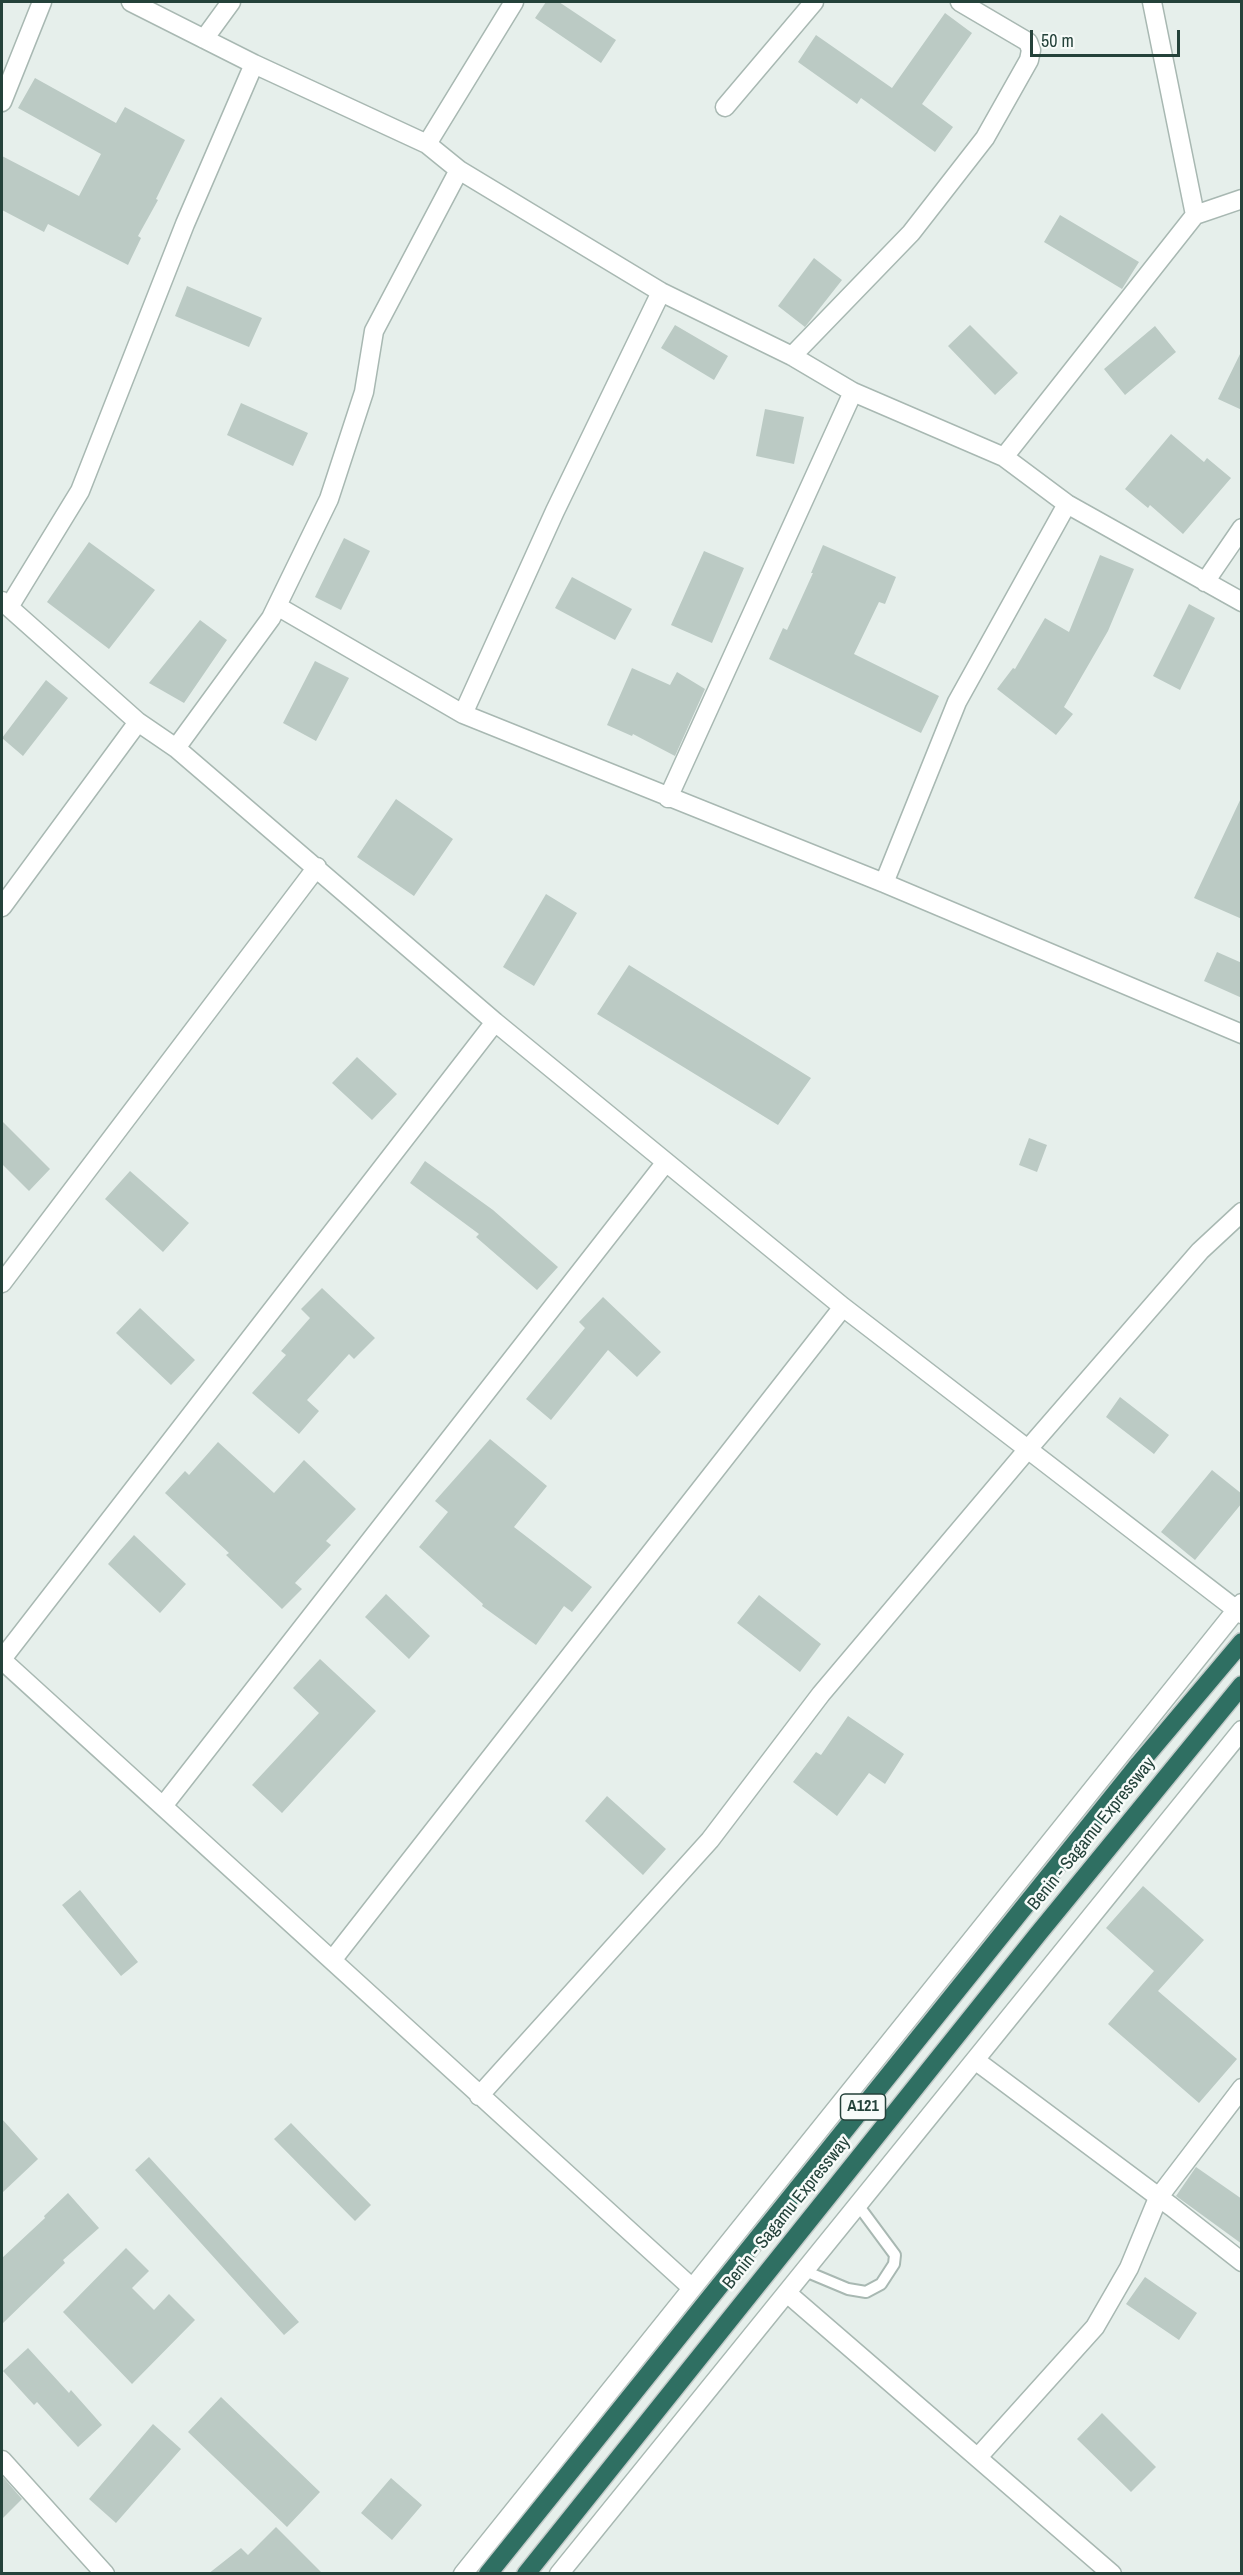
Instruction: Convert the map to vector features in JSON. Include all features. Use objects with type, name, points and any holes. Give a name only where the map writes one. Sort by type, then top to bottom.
[{"type":"highway","name":"A121","points":[[488,2574],[1139,1764],[1242,1642]]},
{"type":"highway","name":"Benin - Sagamu Expressway","points":[[526,2574],[1038,1934],[1242,1685]]},
{"type":"street","points":[[2,102],[42,2]]},
{"type":"street","points":[[131,2],[254,64],[427,144],[459,170],[661,292],[792,356],[853,392],[1004,457],[1067,504],[1242,602]]},
{"type":"street","points":[[204,39],[231,2]]},
{"type":"street","points":[[427,144],[514,2]]},
{"type":"street","points":[[725,107],[814,2]]},
{"type":"street","points":[[792,356],[911,233],[985,138],[1029,60],[1031,50],[1028,42],[960,2]]},
{"type":"street","points":[[1152,2],[1195,215]]},
{"type":"street","points":[[254,64],[185,224],[80,491],[5,604],[138,722],[176,748],[495,1022],[843,1307],[1240,1609],[1143,1723],[959,1957],[691,2287],[463,2574]]},
{"type":"street","points":[[176,748],[271,618],[277,606],[329,499],[364,392],[374,332],[459,170]]},
{"type":"street","points":[[1004,457],[1195,215],[1242,199]]},
{"type":"street","points":[[463,714],[555,511],[661,292]]},
{"type":"street","points":[[668,798],[853,392]]},
{"type":"street","points":[[884,883],[957,702],[1067,504]]},
{"type":"street","points":[[1205,582],[1242,528]]},
{"type":"street","points":[[277,606],[463,714],[884,883],[1242,1034]]},
{"type":"street","points":[[2,907],[138,722]]},
{"type":"street","points":[[2,1283],[317,867]]},
{"type":"street","points":[[495,1022],[2,1660],[691,2287]]},
{"type":"street","points":[[163,1806],[666,1162]]},
{"type":"street","points":[[479,2096],[710,1840],[821,1694],[1028,1449],[1200,1251],[1242,1212]]},
{"type":"street","points":[[333,1959],[843,1307]]},
{"type":"street","points":[[559,2574],[1242,1730]]},
{"type":"street","points":[[975,2060],[1242,2262]]},
{"type":"street","points":[[979,2457],[1095,2327],[1129,2268],[1158,2198],[1242,2088]]},
{"type":"street","points":[[787,2293],[1112,2574]]},
{"type":"street","points":[[2,2460],[105,2574]]},
{"type":"lane","points":[[804,2271],[848,2289],[866,2292],[881,2284],[894,2264],[895,2255],[858,2205]]},
{"type":"building","points":[[546,2],[559,2],[616,40],[601,63],[535,18]]},
{"type":"building","points":[[945,13],[972,33],[922,104],[953,127],[935,152],[861,98],[857,104],[798,62],[816,35],[892,88]]},
{"type":"building","points":[[35,78],[116,123],[125,107],[185,140],[156,199],[158,200],[138,236],[141,238],[128,265],[48,224],[44,232],[2,210],[2,156],[79,196],[101,154],[18,108]]},
{"type":"building","points":[[1060,215],[1139,262],[1122,289],[1044,242]]},
{"type":"building","points":[[814,258],[842,280],[805,327],[778,306]]},
{"type":"building","points":[[187,286],[262,318],[249,347],[175,316]]},
{"type":"building","points":[[675,325],[728,356],[714,380],[661,348]]},
{"type":"building","points":[[970,325],[1018,373],[995,395],[948,346]]},
{"type":"building","points":[[1155,326],[1176,352],[1125,395],[1104,369]]},
{"type":"building","points":[[1242,350],[1242,410],[1218,399]]},
{"type":"building","points":[[241,403],[308,433],[293,466],[227,435]]},
{"type":"building","points":[[765,409],[804,417],[794,464],[756,456]]},
{"type":"building","points":[[1171,434],[1204,462],[1207,458],[1231,478],[1183,534],[1150,505],[1148,508],[1125,489]]},
{"type":"building","points":[[344,538],[370,551],[341,610],[315,597]]},
{"type":"building","points":[[89,542],[155,590],[109,649],[47,602]]},
{"type":"building","points":[[823,545],[896,577],[885,604],[879,602],[854,654],[939,696],[921,733],[769,659],[783,628],[787,630]]},
{"type":"building","points":[[704,551],[744,568],[712,643],[671,625]]},
{"type":"building","points":[[1100,555],[1134,569],[1108,631],[1064,707],[1073,714],[1056,735],[997,689],[1013,668],[1015,669],[1045,618],[1069,632]]},
{"type":"building","points":[[572,577],[632,609],[615,640],[555,608]]},
{"type":"building","points":[[1189,604],[1215,618],[1180,690],[1153,676]]},
{"type":"building","points":[[200,620],[227,640],[184,703],[149,683]]},
{"type":"building","points":[[315,661],[349,678],[316,741],[283,723]]},
{"type":"building","points":[[632,668],[670,685],[677,672],[705,689],[675,756],[633,734],[632,736],[607,725]]},
{"type":"building","points":[[46,680],[68,698],[23,756],[2,738]]},
{"type":"building","points":[[1242,796],[1242,919],[1194,898]]},
{"type":"building","points":[[396,799],[453,839],[414,896],[357,857]]},
{"type":"building","points":[[546,894],[577,913],[534,986],[503,967]]},
{"type":"building","points":[[1217,952],[1242,963],[1242,998],[1204,981]]},
{"type":"building","points":[[629,965],[811,1078],[778,1125],[597,1014]]},
{"type":"building","points":[[357,1057],[397,1094],[372,1120],[332,1083]]},
{"type":"building","points":[[2,1121],[50,1169],[29,1191],[2,1164]]},
{"type":"building","points":[[1029,1138],[1047,1145],[1037,1172],[1019,1165]]},
{"type":"building","points":[[425,1161],[493,1210],[558,1267],[537,1290],[476,1237],[479,1234],[410,1183]]},
{"type":"building","points":[[130,1171],[189,1223],[163,1252],[105,1199]]},
{"type":"building","points":[[322,1288],[375,1338],[354,1359],[349,1354],[307,1400],[319,1411],[299,1434],[252,1393],[286,1355],[281,1351],[310,1318],[301,1309]]},
{"type":"building","points":[[603,1297],[661,1352],[637,1377],[608,1350],[551,1420],[526,1399],[585,1328],[579,1322]]},
{"type":"building","points":[[140,1308],[195,1360],[171,1385],[116,1333]]},
{"type":"building","points":[[1120,1397],[1169,1435],[1154,1454],[1106,1417]]},
{"type":"building","points":[[490,1439],[547,1486],[514,1527],[592,1587],[572,1612],[564,1606],[536,1645],[482,1606],[483,1604],[419,1547],[448,1512],[435,1501]]},
{"type":"building","points":[[218,1442],[274,1493],[304,1460],[356,1509],[326,1541],[331,1545],[295,1583],[302,1589],[282,1609],[226,1555],[229,1553],[165,1493],[185,1471],[189,1475]]},
{"type":"building","points":[[1212,1470],[1242,1494],[1242,1503],[1195,1560],[1161,1532]]},
{"type":"building","points":[[134,1535],[186,1584],[160,1613],[108,1564]]},
{"type":"building","points":[[386,1594],[430,1636],[409,1659],[365,1617]]},
{"type":"building","points":[[759,1595],[821,1644],[800,1672],[737,1623]]},
{"type":"building","points":[[320,1659],[376,1711],[282,1813],[252,1785],[319,1713],[293,1688]]},
{"type":"building","points":[[848,1716],[904,1754],[885,1784],[869,1773],[837,1816],[793,1782],[816,1752],[821,1755]]},
{"type":"building","points":[[607,1796],[666,1849],[643,1875],[585,1821]]},
{"type":"building","points":[[1143,1886],[1204,1940],[1158,1991],[1237,2059],[1199,2103],[1108,2024],[1154,1971],[1106,1928]]},
{"type":"building","points":[[80,1890],[138,1962],[121,1976],[62,1905]]},
{"type":"building","points":[[2,2119],[38,2159],[2,2193]]},
{"type":"building","points":[[291,2123],[371,2205],[355,2221],[274,2139]]},
{"type":"building","points":[[149,2157],[299,2322],[284,2335],[135,2170]]},
{"type":"building","points":[[1196,2167],[1242,2199],[1242,2244],[1176,2196]]},
{"type":"building","points":[[68,2193],[99,2228],[63,2260],[65,2263],[2,2324],[2,2258]]},
{"type":"building","points":[[126,2248],[149,2271],[132,2288],[154,2310],[169,2294],[195,2320],[132,2384],[63,2312]]},
{"type":"building","points":[[1145,2277],[1197,2313],[1179,2340],[1126,2304]]},
{"type":"building","points":[[28,2348],[69,2393],[71,2390],[102,2425],[78,2447],[37,2402],[34,2405],[3,2371]]},
{"type":"building","points":[[221,2397],[320,2492],[287,2527],[188,2432]]},
{"type":"building","points":[[1102,2413],[1156,2467],[1131,2492],[1077,2439]]},
{"type":"building","points":[[153,2424],[181,2449],[116,2523],[89,2499]]},
{"type":"building","points":[[2,2476],[22,2499],[2,2519]]},
{"type":"building","points":[[391,2478],[422,2505],[392,2540],[361,2513]]},
{"type":"building","points":[[276,2527],[323,2574],[208,2574],[241,2548],[248,2555]]}]
